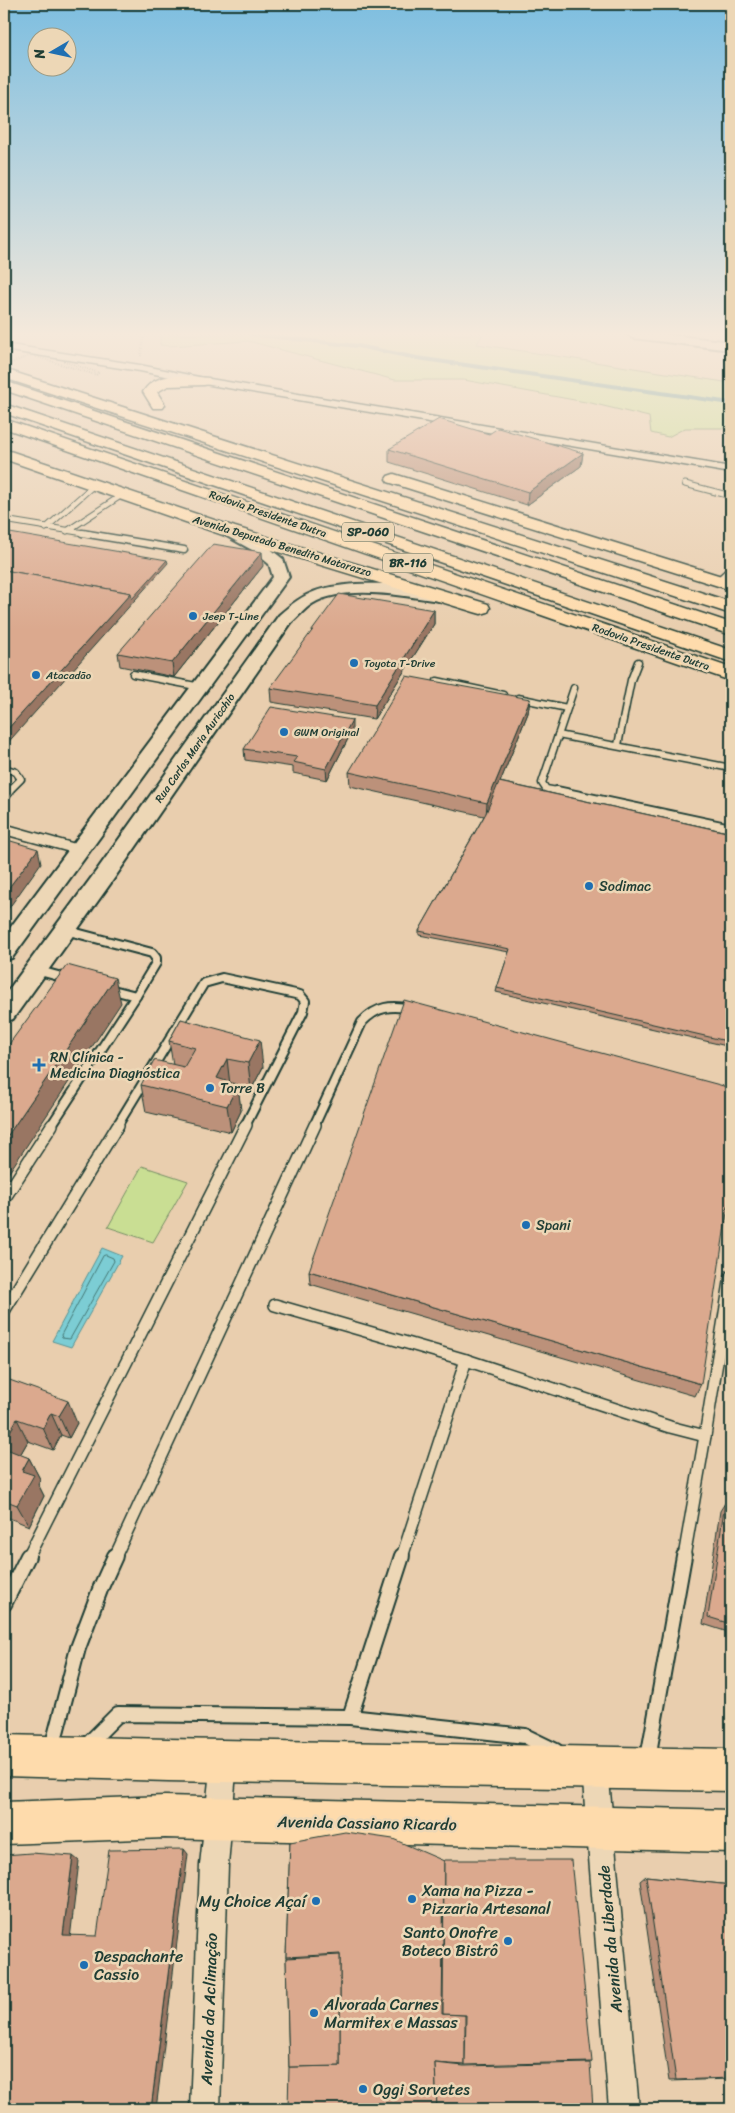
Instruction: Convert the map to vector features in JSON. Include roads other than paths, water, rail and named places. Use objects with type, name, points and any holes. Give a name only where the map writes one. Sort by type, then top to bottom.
[{"type":"main road","points":[[4,433],[352,556],[499,612]]},
{"type":"main road","name":"Rodovia Presidente Dutra","points":[[32,433],[731,675]]},
{"type":"main road","name":"Rodovia Presidente Dutra","points":[[76,433],[731,656]]},
{"type":"main road","name":"SP-060","points":[[146,433],[731,629]]},
{"type":"main road","points":[[189,433],[731,608]]},
{"type":"main road","points":[[235,433],[241,434]]},
{"type":"main road","name":"Avenida Deputado Benedito Matarazzo","points":[[6,457],[229,531],[446,596],[731,695]]},
{"type":"main road","points":[[376,473],[727,578]]},
{"type":"main road","points":[[4,952],[282,576],[277,562],[258,547],[229,531]]},
{"type":"main road","name":"Rua Carlos Maria Auricchio","points":[[4,1013],[105,875],[285,620],[307,599],[334,592],[364,589],[398,590],[446,596]]},
{"type":"main road","points":[[81,850],[105,875]]},
{"type":"main road","points":[[4,1755],[61,1758],[731,1770]]},
{"type":"main road","name":"Avenida Cassiano Ricardo","points":[[4,1823],[165,1818],[731,1831]]},
{"type":"street","points":[[510,433],[731,470]]},
{"type":"street","points":[[4,829],[81,850]]},
{"type":"street","name":"Avenida da Aclimação","points":[[205,2109],[214,1865],[224,1761]]},
{"type":"street","name":"Avenida da Liberdade","points":[[595,1769],[624,2109]]},
{"type":"lane","points":[[685,484],[731,496]]},
{"type":"lane","points":[[46,528],[94,485]]},
{"type":"lane","points":[[68,531],[122,495]]},
{"type":"lane","points":[[4,520],[184,550]]},
{"type":"lane","points":[[618,745],[631,680],[638,662]]},
{"type":"lane","points":[[133,674],[201,687]]},
{"type":"lane","points":[[438,681],[567,708]]},
{"type":"lane","points":[[574,688],[542,783],[546,788],[731,828]]},
{"type":"lane","points":[[558,735],[731,768]]},
{"type":"lane","points":[[4,768],[16,772],[21,779],[4,797]]},
{"type":"lane","points":[[4,1199],[156,963],[156,958],[152,953],[65,930]]},
{"type":"lane","points":[[36,970],[75,980]]},
{"type":"lane","points":[[4,1311],[204,983],[222,978],[300,995],[305,1001],[303,1012],[4,1604]]},
{"type":"lane","points":[[95,985],[136,996]]},
{"type":"lane","points":[[61,1758],[78,1648],[101,1587],[362,1022],[371,1011],[391,1005],[426,1012]]},
{"type":"lane","points":[[647,1769],[731,1276]]},
{"type":"lane","points":[[275,1305],[466,1360],[670,1427],[705,1436]]},
{"type":"lane","points":[[350,1717],[466,1360]]},
{"type":"lane","points":[[61,1758],[118,1714],[350,1717],[525,1736],[595,1769]]},
{"type":"water","points":[[102,1248],[122,1256],[71,1347],[52,1341]]},
{"type":"place","name":"Jeep T-Line","points":[[193,616]]},
{"type":"place","name":"Toyota T-Drive","points":[[354,663]]},
{"type":"place","name":"Atacadão","points":[[36,675]]},
{"type":"place","name":"GWM Original","points":[[284,732]]},
{"type":"place","name":"Sodimac","points":[[589,886]]},
{"type":"place","name":"RN Clínica - Medicina Diagnóstica","points":[[39,1065]]},
{"type":"place","name":"Torre B","points":[[210,1088]]},
{"type":"place","name":"Spani","points":[[526,1225]]},
{"type":"place","name":"Xama na Pizza - Pizzaria Artesanal","points":[[412,1899]]},
{"type":"place","name":"My Choice Açaí","points":[[316,1901]]},
{"type":"place","name":"Santo Onofre Boteco Bistrô","points":[[508,1941]]},
{"type":"place","name":"Despachante Cassio","points":[[84,1965]]},
{"type":"place","name":"Alvorada Carnes Marmitex e Massas","points":[[314,2013]]},
{"type":"place","name":"Oggi Sorvetes","points":[[363,2089]]}]
